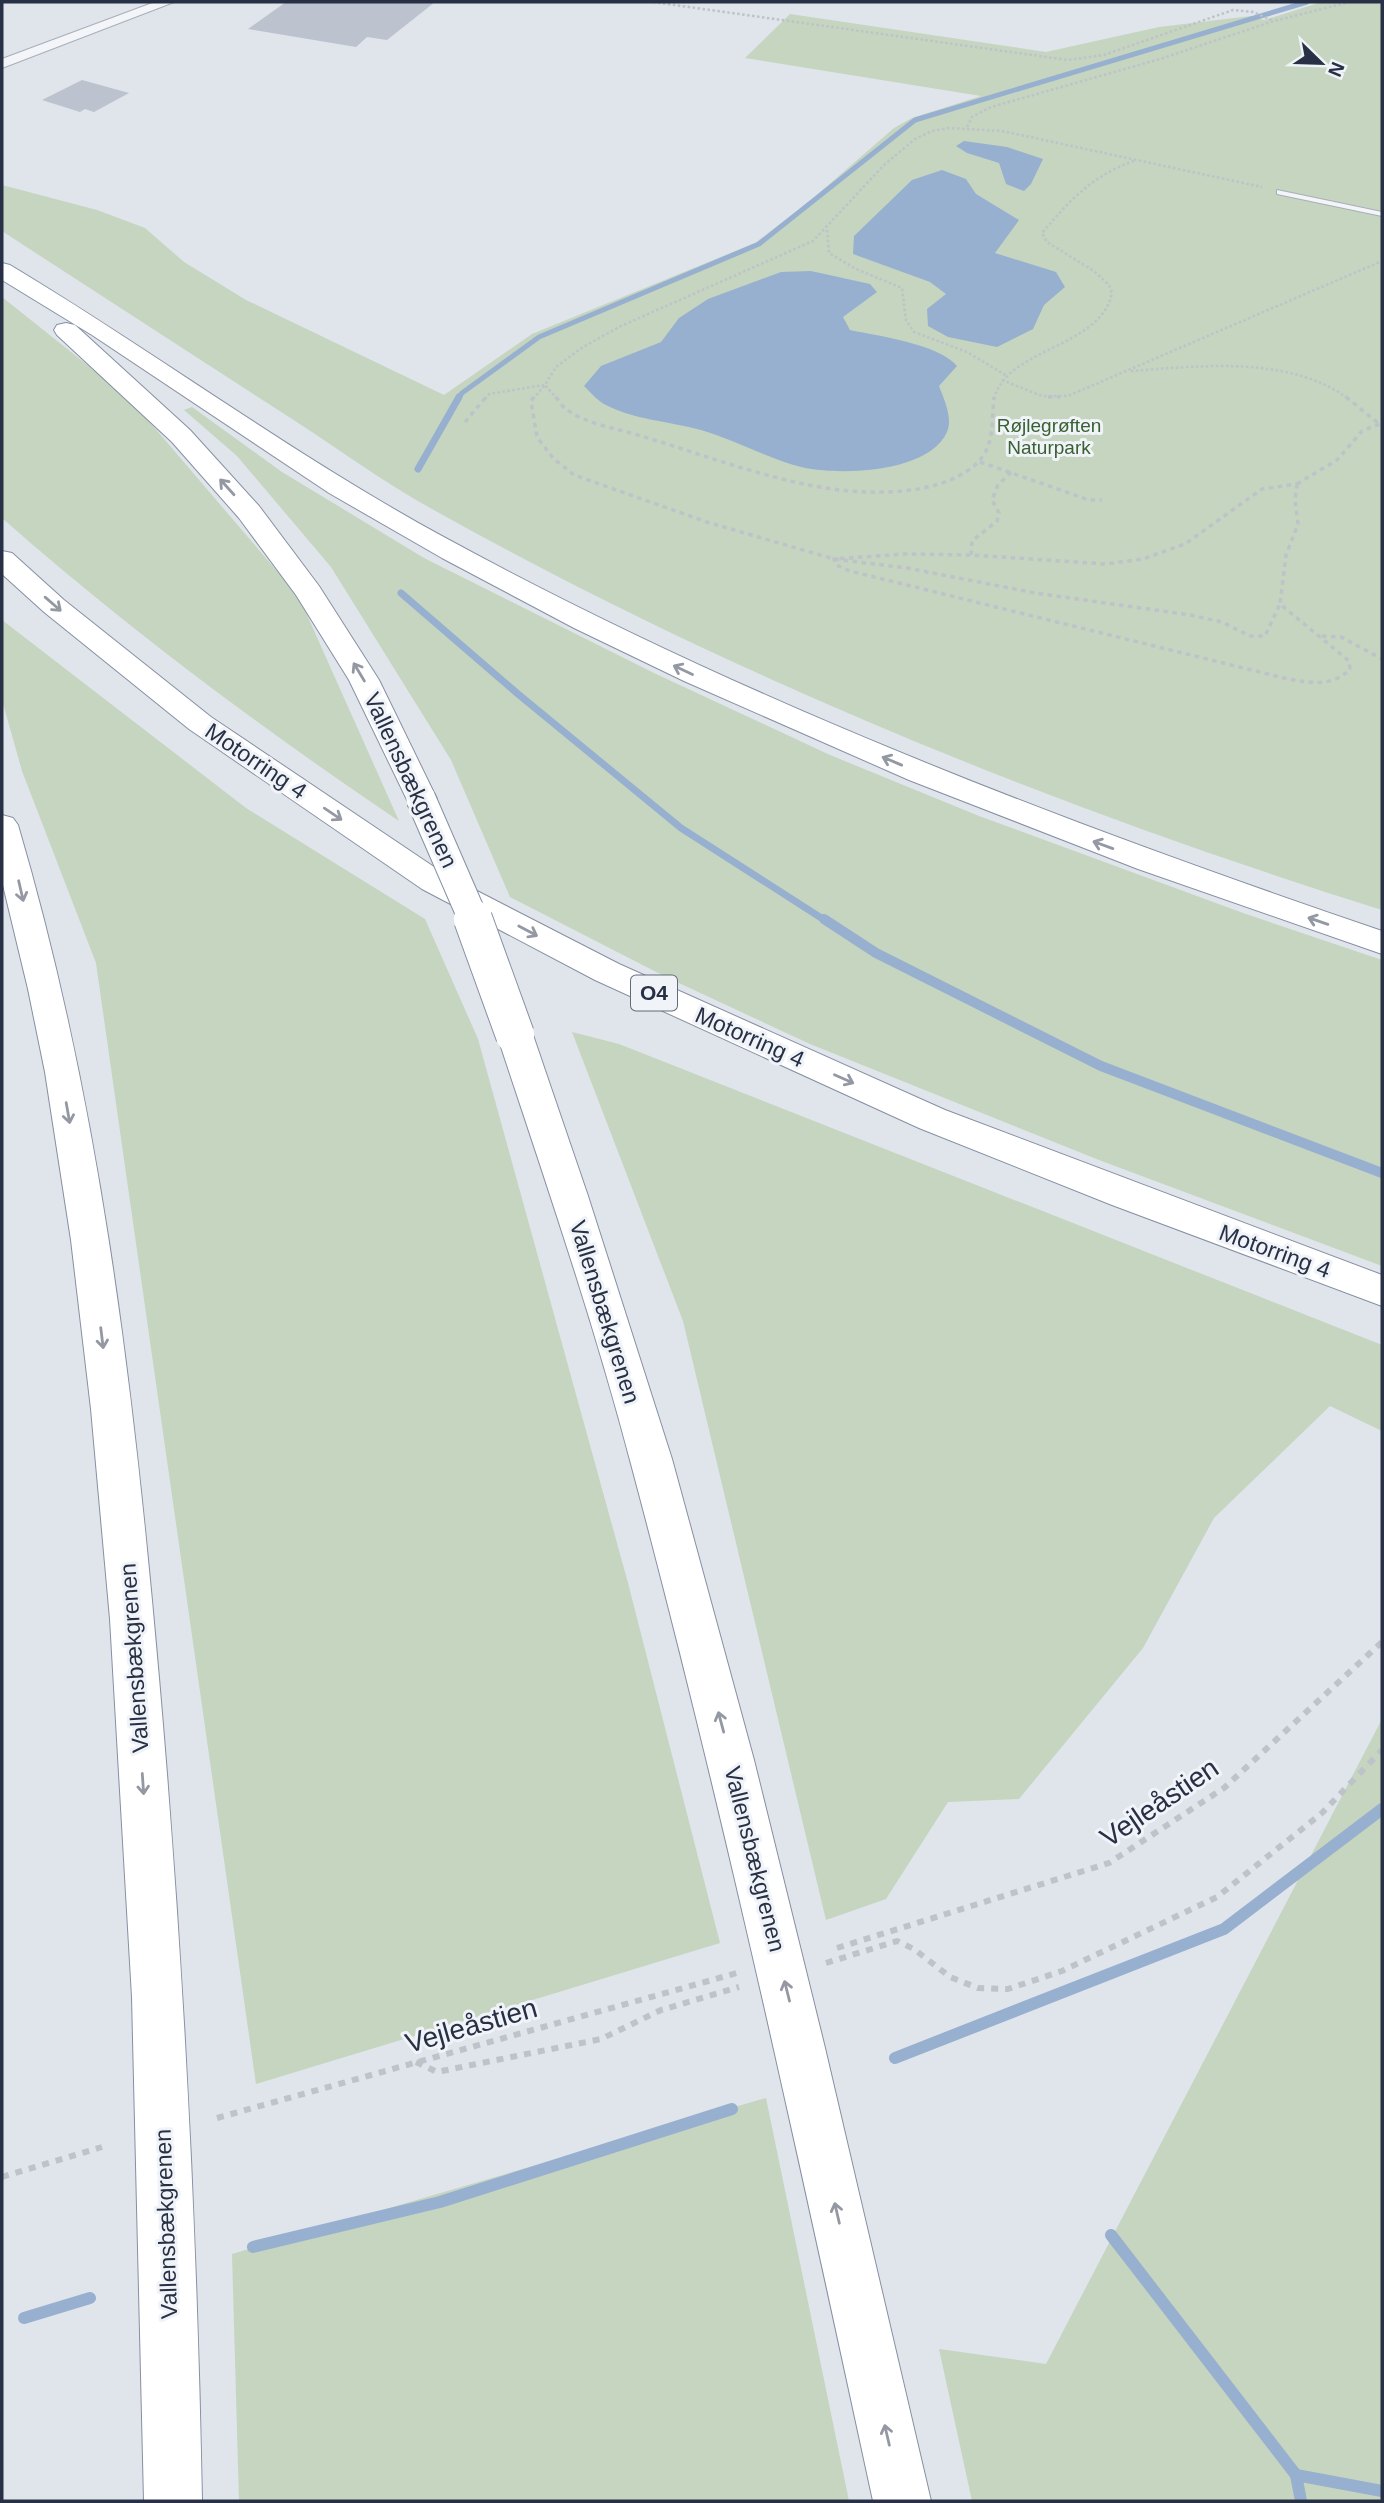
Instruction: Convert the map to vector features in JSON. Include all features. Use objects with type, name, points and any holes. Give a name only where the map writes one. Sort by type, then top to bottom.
[{"type":"highway","name":"Vallensbækgrenen","points":[[2,270],[181,436],[249,512],[309,592],[364,680],[467,903],[569,1196],[651,1459],[731,1760],[800,2048],[902,2501]]},
{"type":"highway","points":[[2,270],[102,331],[296,462],[378,511],[622,641],[740,696],[934,779],[1132,856],[1382,943]]},
{"type":"highway","name":"Motorring 4","points":[[2,559],[54,606],[200,723],[434,882],[607,972],[932,1119],[1382,1291]]},
{"type":"highway","name":"Vallensbækgrenen","points":[[2,825],[18,878],[53,1028],[86,1213],[113,1424],[130,1596],[153,1918],[170,2336],[173,2501]]},
{"type":"street","points":[[2,64],[167,2]]},
{"type":"lane","points":[[1280,192],[1382,214]]},
{"type":"path","points":[[653,2],[1068,60],[1104,55],[1233,10],[1252,12],[1274,21]]},
{"type":"path","points":[[967,127],[972,117],[991,107],[1148,62],[1274,21],[1350,2]]},
{"type":"path","points":[[1280,192],[1002,131],[967,127],[934,130],[909,144],[862,189],[827,230],[794,251],[627,323],[563,360],[546,378],[545,385],[531,401],[534,430],[539,441],[567,471],[581,479],[706,522],[834,559],[907,568],[1035,593],[1190,615],[1222,622],[1250,636],[1265,636],[1280,604],[1286,555],[1298,524],[1295,500],[1297,484]]},
{"type":"path","points":[[545,385],[567,410],[587,419],[795,482],[868,492],[914,490],[942,483],[980,461],[992,435],[992,404],[1002,380],[1069,340],[1104,313],[1111,304],[1113,294],[1101,275],[1047,242],[1042,233],[1093,177],[1110,168],[1134,161]]},
{"type":"path","points":[[827,230],[829,253],[856,269],[902,288],[906,320],[914,332],[967,352],[1007,376]]},
{"type":"path","points":[[1002,380],[1031,395],[1057,399],[1382,261]]},
{"type":"path","points":[[834,559],[906,554],[971,555],[1106,564],[1143,559],[1185,544],[1262,488],[1297,484],[1337,460],[1362,431],[1380,423],[1335,389],[1299,377],[1215,368],[1126,371]]},
{"type":"path","points":[[465,422],[489,394],[545,385]]},
{"type":"path","points":[[980,461],[1089,500],[1102,500]]},
{"type":"path","points":[[971,555],[972,541],[996,521],[999,513],[992,500],[998,485],[1011,472]]},
{"type":"path","points":[[834,559],[835,565],[850,571],[1249,669],[1311,683],[1329,683],[1345,678],[1350,669],[1349,662],[1280,604]]},
{"type":"path","points":[[1321,636],[1341,637],[1382,659]]},
{"type":"path","name":"Vejleåstien","points":[[836,1948],[1109,1863],[1224,1788],[1382,1642]]},
{"type":"path","points":[[825,1962],[897,1941],[914,1949],[950,1977],[978,1988],[1008,1989],[1062,1971],[1217,1897],[1322,1813],[1382,1750]]},
{"type":"path","name":"Vejleåstien","points":[[217,2118],[737,1973]]},
{"type":"path","points":[[416,2062],[437,2072],[600,2039],[661,2010],[739,1987]]},
{"type":"path","points":[[2,2177],[102,2147]]},
{"type":"green space","name":"Røjlegrøften Naturpark","points":[[1322,2],[1382,2],[1382,910],[1138,828],[1017,782],[778,683],[661,628],[414,499],[2,231],[2,185],[97,210],[145,228],[184,262],[246,300],[444,395],[532,334],[755,243],[811,200],[894,128],[912,118],[981,96],[745,58],[790,14],[1046,52],[1159,27],[1251,16],[1264,20]]},
{"type":"green space","points":[[2,297],[130,399],[299,597],[399,821],[296,750],[146,638],[2,518]]},
{"type":"green space","points":[[192,407],[282,472],[424,558],[656,674],[830,755],[979,816],[1243,913],[1382,960],[1382,1266],[1099,1160],[810,1044],[666,977],[510,897],[451,760],[331,567],[237,456],[184,410]]},
{"type":"green space","points":[[2,620],[246,808],[425,919],[478,1039],[628,1583],[720,1943],[256,2084],[96,963],[22,771],[2,700]]},
{"type":"green space","points":[[572,1032],[619,1044],[1382,1345],[1382,1431],[1330,1406],[1214,1518],[1143,1648],[1019,1799],[948,1802],[886,1899],[826,1920],[683,1321]]},
{"type":"green space","points":[[1382,1719],[1382,2501],[972,2501],[939,2349],[1046,2364]]},
{"type":"green space","points":[[766,2098],[849,2501],[239,2501],[232,2254]]},
{"type":"water","points":[[964,141],[1007,147],[1043,159],[1031,184],[1024,191],[1006,184],[999,163],[967,153],[956,146]]},
{"type":"water","points":[[942,170],[966,179],[976,194],[1019,220],[995,253],[1056,272],[1065,287],[1044,305],[1033,329],[997,347],[948,337],[928,326],[927,309],[946,294],[930,282],[853,254],[854,236],[912,180]]},
{"type":"water","points":[[811,271],[870,284],[877,292],[843,317],[850,330],[923,347],[948,358],[957,366],[939,386],[949,427],[937,446],[922,456],[882,468],[859,471],[801,467],[701,430],[615,409],[601,402],[584,386],[601,366],[661,342],[679,318],[708,299],[781,272]]},
{"type":"building","points":[[286,2],[435,2],[387,40],[367,37],[356,47],[248,29]]},
{"type":"building","points":[[82,80],[129,93],[94,112],[85,109],[80,112],[42,100]]},
{"type":"waterway","points":[[458,399],[462,393],[539,337],[759,244],[915,120],[1307,2]]},
{"type":"waterway","points":[[418,469],[459,397]]},
{"type":"waterway","points":[[401,593],[518,694],[681,828],[826,921]]},
{"type":"waterway","points":[[824,919],[876,953],[1101,1066],[1382,1173]]},
{"type":"waterway","points":[[895,2058],[1224,1929],[1382,1809]]},
{"type":"waterway","points":[[253,2247],[440,2202],[732,2109]]},
{"type":"waterway","points":[[1111,2235],[1296,2475]]},
{"type":"waterway","points":[[24,2318],[90,2298]]},
{"type":"waterway","points":[[1296,2475],[1382,2491]]},
{"type":"waterway","points":[[1296,2475],[1301,2501]]}]
